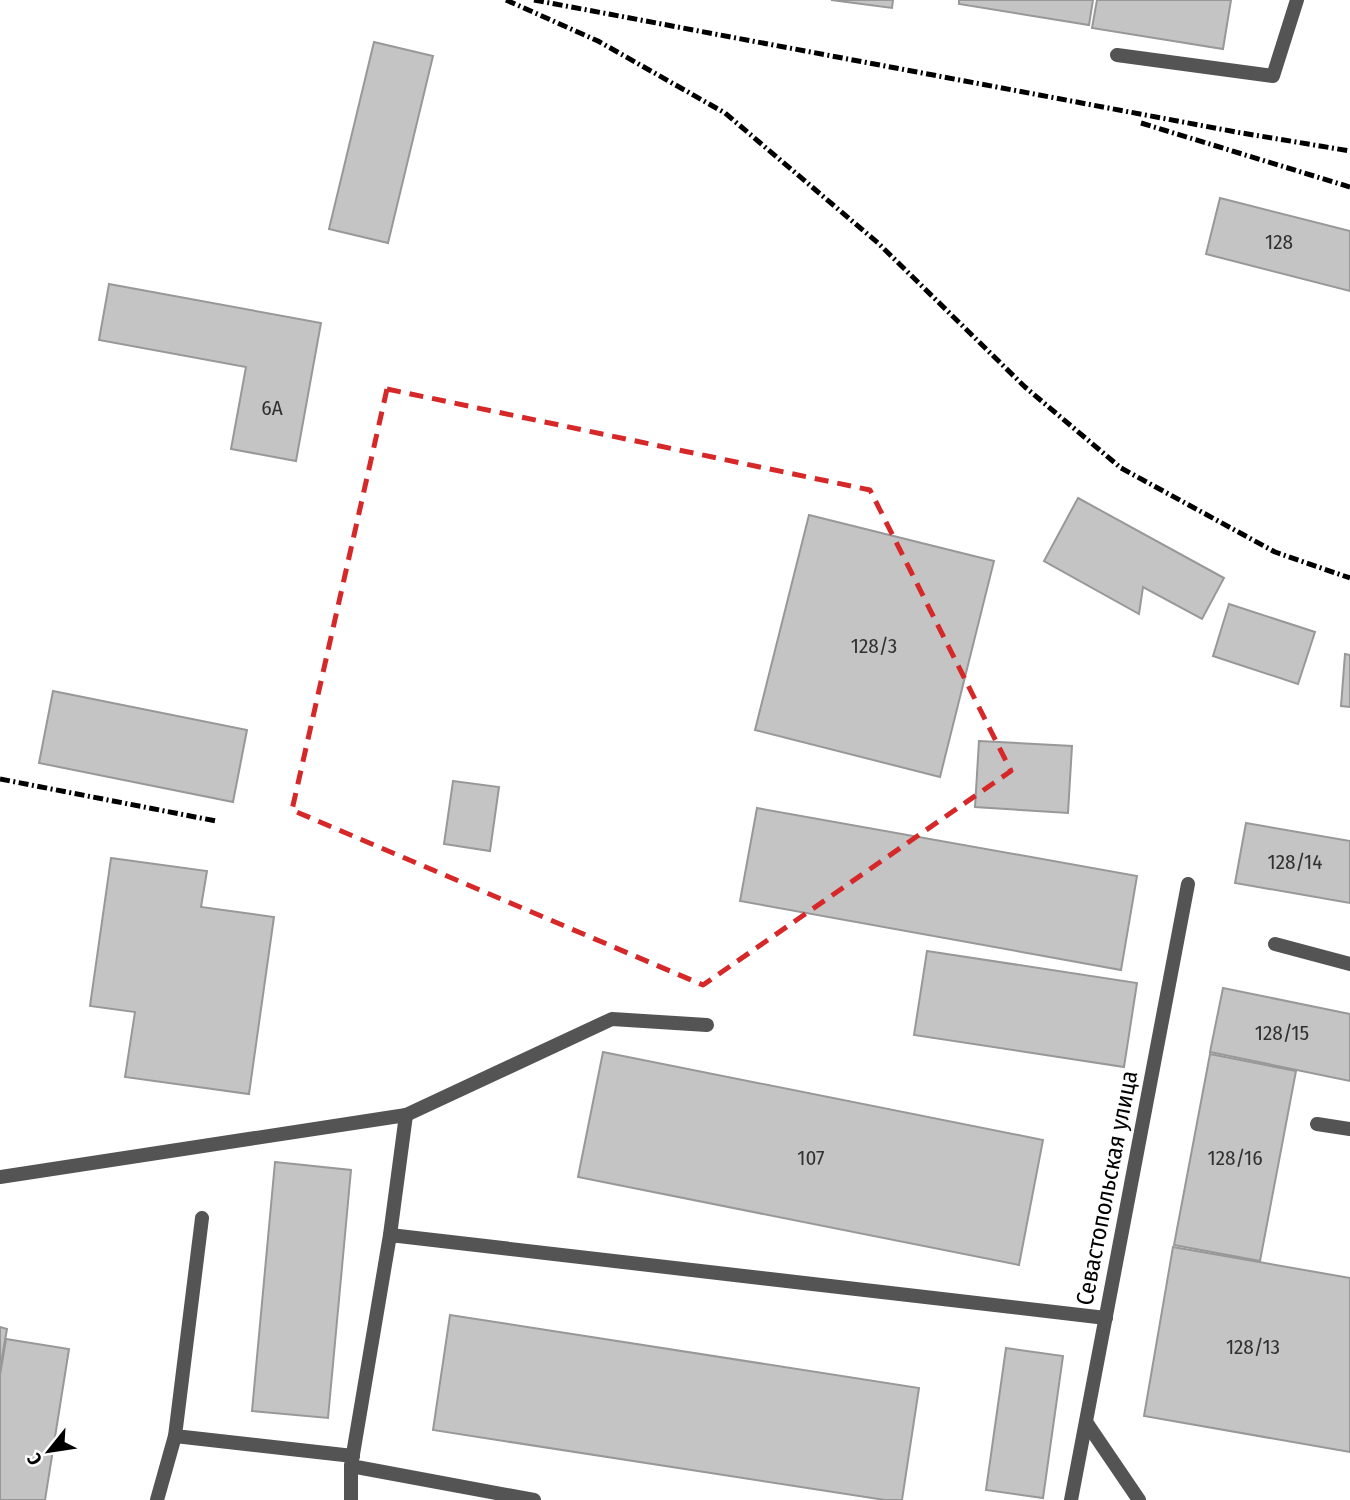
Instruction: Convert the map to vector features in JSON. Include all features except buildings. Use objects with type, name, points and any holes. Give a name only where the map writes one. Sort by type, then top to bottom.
[{"type":"street","points":[[1117,55],[1273,76],[1297,0]]},
{"type":"street","name":"Севастопольская улица","points":[[1071,1500],[1188,884]]},
{"type":"street","points":[[1275,944],[1350,964]]},
{"type":"street","points":[[0,1177],[406,1115],[612,1020],[707,1025]]},
{"type":"street","points":[[351,1500],[352,1461],[390,1235],[406,1115]]},
{"type":"street","points":[[1317,1124],[1350,1129]]},
{"type":"street","points":[[157,1500],[175,1436],[202,1218]]},
{"type":"street","points":[[390,1235],[1106,1318]]},
{"type":"street","points":[[1086,1422],[1139,1500]]},
{"type":"street","points":[[175,1436],[352,1461],[534,1500]]},
{"type":"highlighted area","points":[[387,389],[870,490],[1011,771],[703,985],[292,810]]},
{"type":"railway","points":[[506,0],[598,41],[725,113],[878,243],[1025,387],[1121,468],[1275,552],[1350,578]]},
{"type":"railway","points":[[534,0],[1350,151]]},
{"type":"railway","points":[[1141,123],[1350,187]]},
{"type":"railway","points":[[0,779],[216,821]]}]
